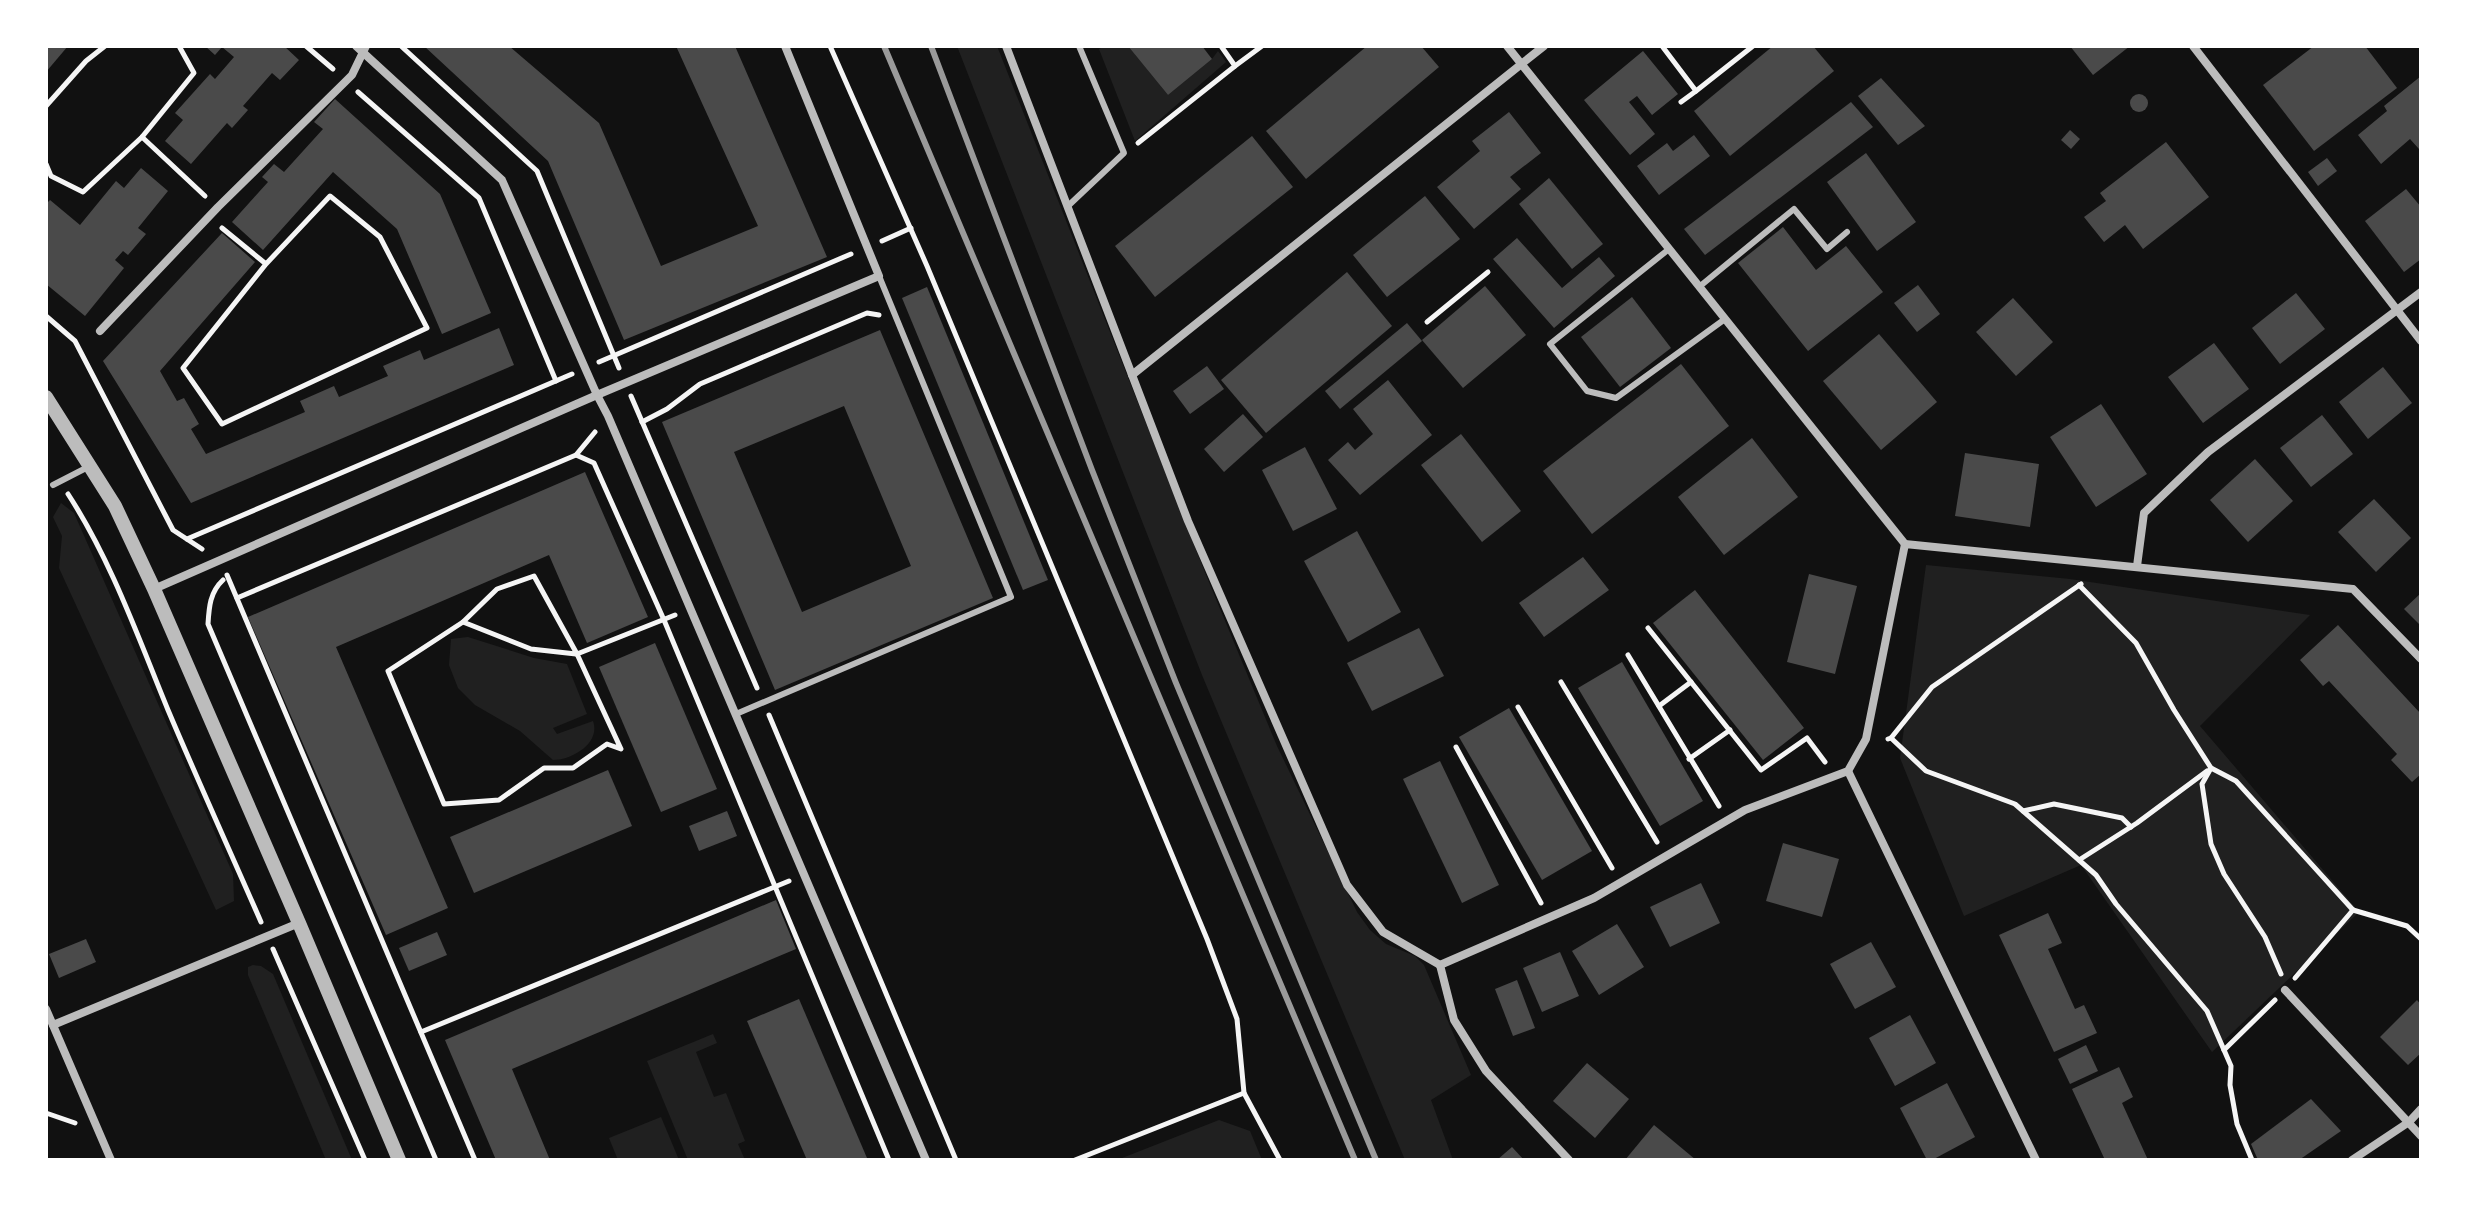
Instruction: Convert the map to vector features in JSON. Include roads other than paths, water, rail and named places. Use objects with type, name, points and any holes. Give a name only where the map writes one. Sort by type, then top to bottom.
[{"type":"street","points":[[154,589],[597,395],[879,276],[785,46]]},
{"type":"street","points":[[1006,46],[1188,521],[1347,885],[1383,932],[1440,965],[1454,1020],[1486,1071],[1569,1160]]},
{"type":"street","points":[[1507,46],[1905,544],[2353,589],[2421,659]]},
{"type":"street","points":[[1132,375],[1544,46]]},
{"type":"street","points":[[2193,46],[2421,341]]},
{"type":"street","points":[[100,331],[218,207],[352,75],[362,48],[502,180],[608,416],[926,1160]]},
{"type":"street","points":[[2137,566],[2144,513],[2208,452],[2421,292]]},
{"type":"street","points":[[46,397],[115,506],[154,589],[399,1160]]},
{"type":"street","points":[[1440,965],[1594,898],[1745,810],[1848,771],[1866,739],[1905,544]]},
{"type":"street","points":[[1848,771],[2036,1160]]},
{"type":"street","points":[[53,1025],[299,923]]},
{"type":"street","points":[[2285,990],[2421,1136]]},
{"type":"street","points":[[46,1009],[111,1160]]},
{"type":"street","points":[[2352,1160],[2409,1122],[2421,1109]]},
{"type":"lane","points":[[1068,206],[1124,153],[1079,46]]},
{"type":"lane","points":[[1699,287],[1794,209],[1827,249],[1847,232]]},
{"type":"lane","points":[[1669,249],[1550,344],[1578,380],[1587,391],[1616,398],[1725,319]]},
{"type":"lane","points":[[736,714],[1011,597],[879,276]]},
{"type":"lane","points":[[56,483],[91,465]]},
{"type":"railway","points":[[884,46],[1355,1160]]},
{"type":"railway","points":[[931,46],[1176,683],[1376,1160]]}]
